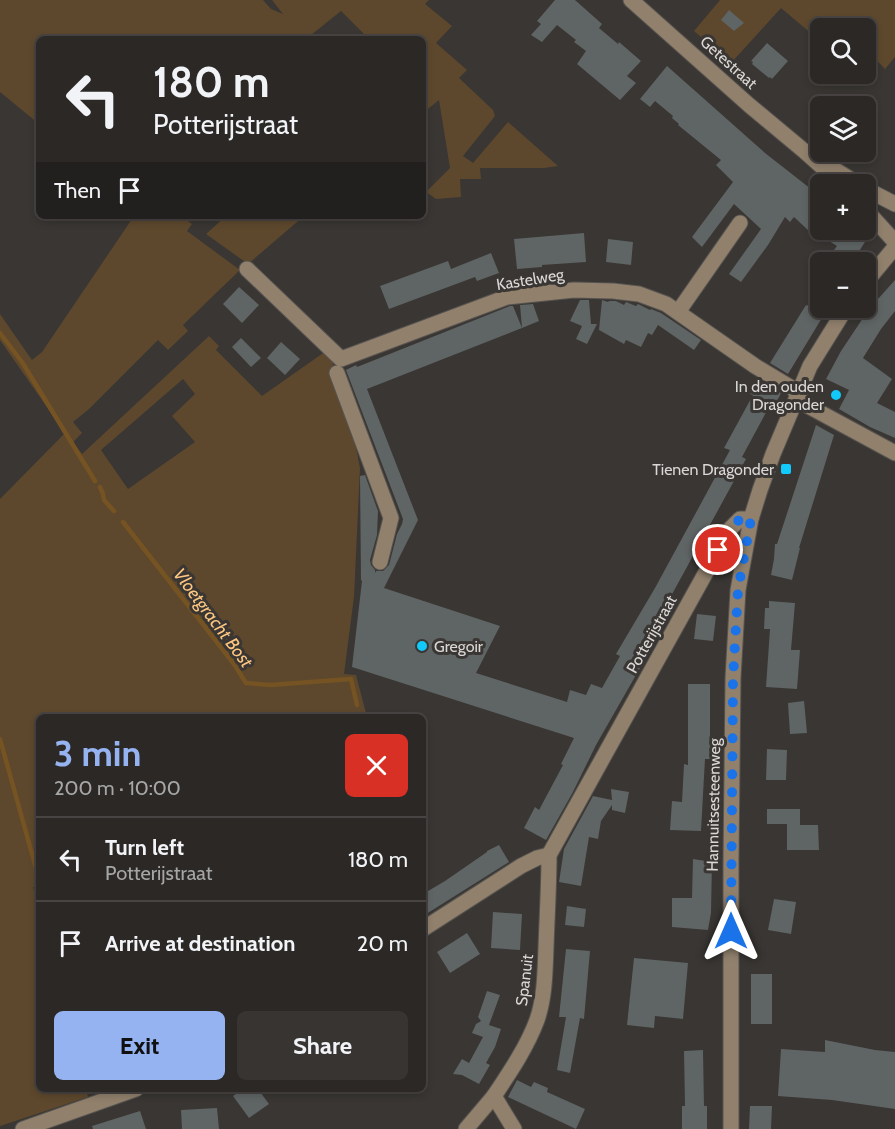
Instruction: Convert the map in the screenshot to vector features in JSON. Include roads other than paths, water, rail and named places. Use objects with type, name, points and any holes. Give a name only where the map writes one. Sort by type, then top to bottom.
[{"type":"street","name":"Getestraat","points":[[631,0],[830,174]]},
{"type":"street","name":"Getestraat","points":[[804,150],[842,174]]},
{"type":"street","points":[[876,194],[895,204]]},
{"type":"street","points":[[876,221],[895,242]]},
{"type":"street","points":[[678,312],[740,223]]},
{"type":"street","points":[[876,270],[895,247]]},
{"type":"street","name":"Kastelweg","points":[[247,269],[341,360],[507,297],[574,290],[639,294],[666,304],[798,397],[895,453]]},
{"type":"street","points":[[751,519],[770,463],[810,366],[840,318]]},
{"type":"street","points":[[337,373],[391,518],[380,562]]},
{"type":"street","name":"Potterijstraat","points":[[549,855],[730,529],[740,519],[751,519]]},
{"type":"street","name":"Hannuitsesteenweg","points":[[731,1129],[730,861],[733,678],[738,590],[751,519]]},
{"type":"street","points":[[426,927],[521,866],[549,855]]},
{"type":"street","name":"Spanuit","points":[[466,1129],[494,1096],[522,1052],[537,1020],[544,985],[549,855]]},
{"type":"street","points":[[23,1129],[128,1092]]},
{"type":"street","points":[[494,1096],[514,1129]]},
{"type":"waterway","name":"Vloetgracht Bost","points":[[0,333],[22,362],[95,481]]},
{"type":"waterway","name":"Vloetgracht Bost","points":[[100,487],[104,500],[114,511]]},
{"type":"waterway","name":"Vloetgracht Bost","points":[[123,522],[234,664],[246,683],[270,685],[351,679],[357,705]]},
{"type":"waterway","points":[[0,739],[36,868]]},
{"type":"place","name":"In den ouden Dragonder","points":[[836,395]]},
{"type":"place","name":"Tienen Dragonder","points":[[786,469]]},
{"type":"place","name":"Gregoir","points":[[422,646]]}]
